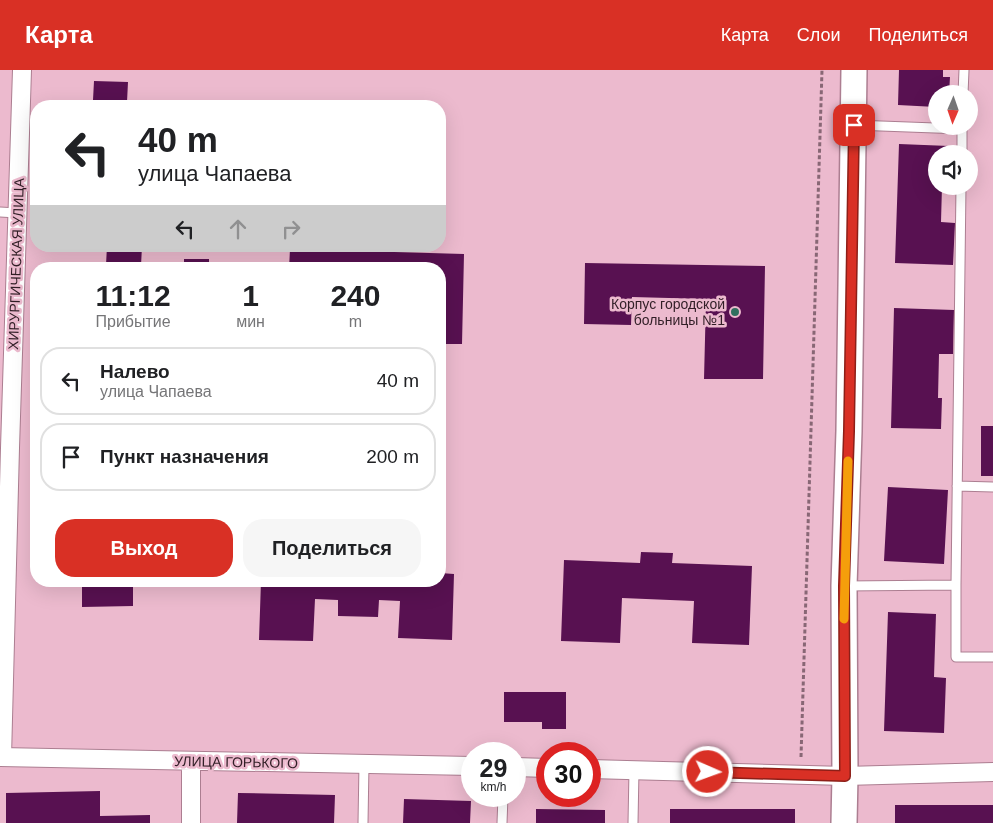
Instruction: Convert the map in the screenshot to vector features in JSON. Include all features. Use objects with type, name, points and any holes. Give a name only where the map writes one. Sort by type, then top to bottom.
[{"type":"main road","points":[[844,823],[844,586],[849,431],[854,70]]},
{"type":"street","name":"ХИРУРГИЧЕСКАЯ УЛИЦА","points":[[1,757],[9,213],[22,70]]},
{"type":"street","name":"УЛИЦА ГОРЬКОГО","points":[[1,757],[461,766]]},
{"type":"street","points":[[191,761],[191,823]]},
{"type":"street","points":[[601,769],[845,776],[993,772]]},
{"type":"lane","points":[[963,85],[964,70]]},
{"type":"lane","points":[[854,125],[928,126]]},
{"type":"lane","points":[[961,195],[956,657],[993,658]]},
{"type":"lane","points":[[957,486],[993,487]]},
{"type":"lane","points":[[844,586],[956,586]]},
{"type":"lane","points":[[363,823],[364,764]]},
{"type":"lane","points":[[633,823],[634,770]]},
{"type":"lane","points":[[502,823],[503,807]]},
{"type":"path","points":[[800,775],[822,70]]},
{"type":"building","points":[[899,70],[943,70],[943,77],[950,77],[950,85],[928,85],[928,107],[898,105]]},
{"type":"building","points":[[94,81],[128,82],[127,100],[93,100]]},
{"type":"building","points":[[899,144],[928,145],[928,195],[942,195],[941,222],[955,223],[953,265],[895,263]]},
{"type":"building","points":[[107,252],[142,252],[141,262],[106,262]]},
{"type":"building","points":[[290,252],[464,254],[462,344],[446,344],[446,262],[289,262]]},
{"type":"building","points":[[184,259],[209,259],[209,262],[184,262]]},
{"type":"building","name":"Корпус городской больницы №1","points":[[585,263],[765,266],[763,379],[704,379],[706,299],[632,297],[631,325],[584,324]]},
{"type":"building","points":[[894,308],[954,310],[953,354],[939,354],[938,398],[942,398],[941,429],[891,428]]},
{"type":"building","points":[[981,426],[993,426],[993,476],[981,476]]},
{"type":"building","points":[[888,487],[948,490],[944,564],[884,561]]},
{"type":"building","points":[[641,552],[673,553],[672,563],[752,566],[749,645],[692,643],[694,601],[622,598],[620,643],[561,641],[564,560],[640,563]]},
{"type":"building","points":[[446,573],[454,574],[452,640],[398,638],[400,601],[379,600],[378,617],[338,616],[338,600],[315,599],[313,641],[259,640],[261,587],[446,587]]},
{"type":"building","points":[[82,587],[133,587],[133,606],[82,607]]},
{"type":"building","points":[[888,612],[936,614],[934,677],[946,678],[944,733],[884,731]]},
{"type":"building","points":[[504,692],[566,692],[566,729],[542,729],[542,722],[504,722]]},
{"type":"building","points":[[100,791],[100,816],[150,815],[150,823],[6,823],[6,793]]},
{"type":"building","points":[[238,793],[335,795],[334,823],[237,823]]},
{"type":"building","points":[[404,799],[461,801],[461,807],[471,807],[470,823],[403,823]]},
{"type":"building","points":[[895,805],[993,805],[993,823],[895,823]]},
{"type":"building","points":[[536,809],[605,810],[605,823],[536,823]]},
{"type":"building","points":[[670,809],[795,809],[795,823],[670,823]]},
{"type":"slow traffic","points":[[844,619],[848,461]]},
{"type":"place","name":"Корпус городской больницы №1","points":[[735,312]]},
{"type":"route","points":[[708,772],[845,776],[844,586],[849,431],[854,125]]}]
